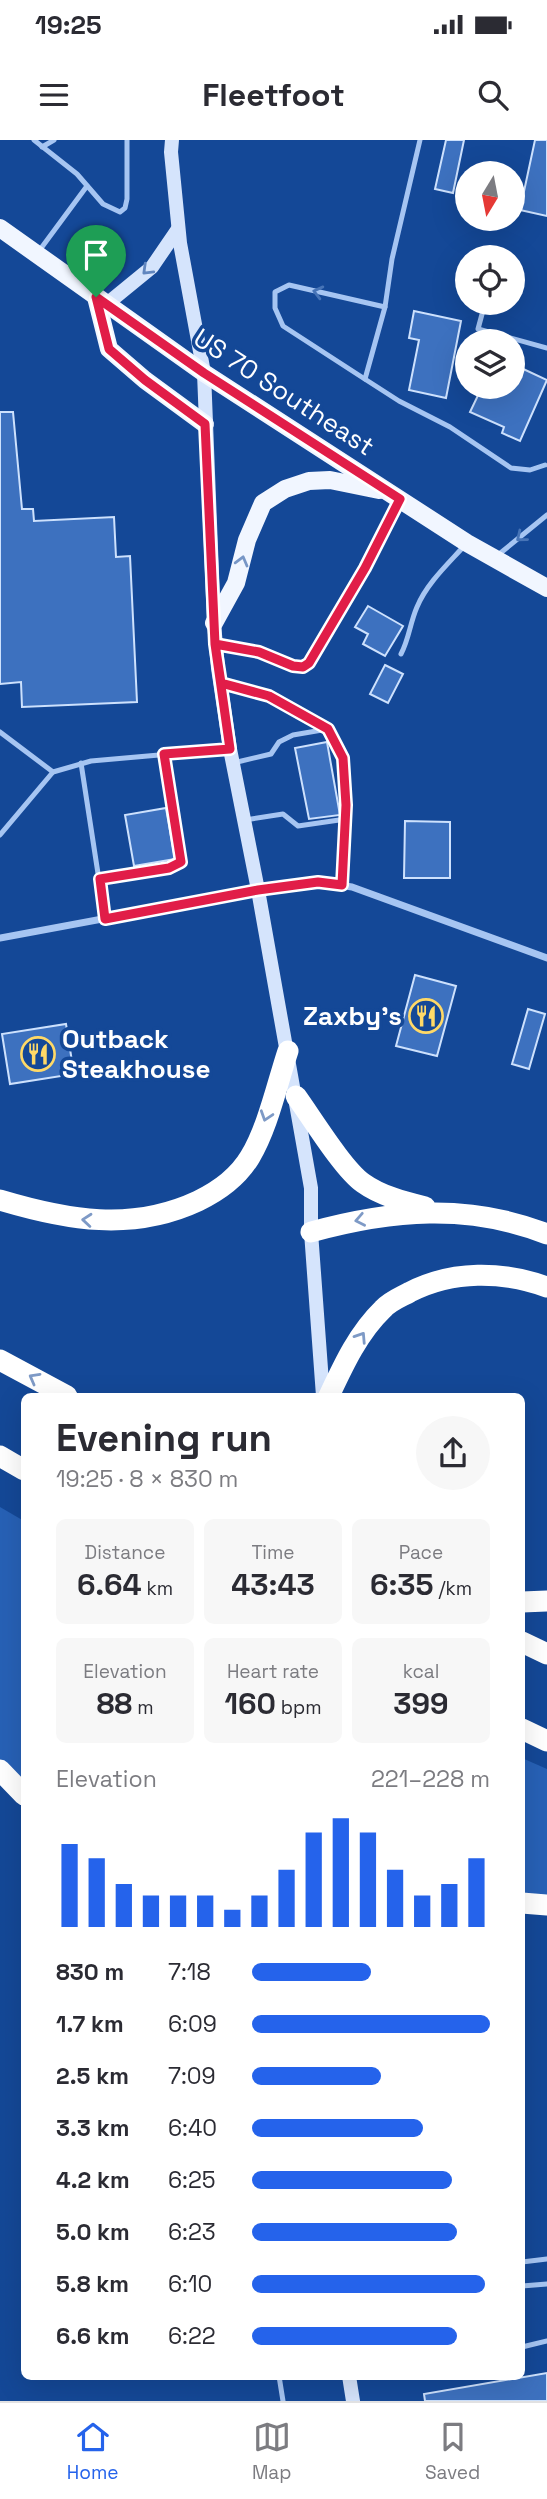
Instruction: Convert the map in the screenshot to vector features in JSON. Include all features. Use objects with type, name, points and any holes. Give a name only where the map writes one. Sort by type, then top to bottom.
[{"type":"highway","points":[[0,1200],[80,1220],[124,1221],[164,1214],[210,1195],[226,1185],[250,1158],[258,1142],[288,1051]]},
{"type":"highway","points":[[296,1096],[340,1158],[363,1183],[405,1202],[509,1222],[547,1234]]},
{"type":"highway","points":[[311,1232],[387,1215],[455,1213]]},
{"type":"highway","points":[[330,1393],[366,1328],[383,1308],[421,1286],[449,1278],[478,1275],[507,1276],[547,1287]]},
{"type":"highway","points":[[0,1360],[61,1393]]},
{"type":"highway","points":[[0,1456],[21,1467]]},
{"type":"highway","points":[[525,1602],[547,1601]]},
{"type":"highway","points":[[525,1643],[547,1654]]},
{"type":"highway","points":[[525,1730],[547,1741]]},
{"type":"highway","points":[[0,1770],[21,1792]]},
{"type":"highway","points":[[525,1903],[547,1905]]},
{"type":"main road","points":[[172,140],[178,229],[204,373],[215,644],[231,756],[288,1051],[311,1188],[311,1232],[324,1393]]},
{"type":"main road","name":"US 70 Southeast","points":[[0,228],[204,373],[467,543],[547,588]]},
{"type":"main road","points":[[178,229],[152,267],[102,300],[109,349],[145,380],[205,424]]},
{"type":"main road","points":[[214,623],[236,583],[247,540],[263,503],[285,489],[309,481],[330,480],[394,495]]},
{"type":"main road","points":[[350,2380],[353,2401]]},
{"type":"street","points":[[0,938],[258,890],[318,882],[342,885],[547,958]]},
{"type":"lane","points":[[34,140],[77,174],[109,209],[120,212],[125,208],[127,140]]},
{"type":"lane","points":[[42,147],[54,140]]},
{"type":"lane","points":[[365,379],[385,307],[392,258],[420,140]]},
{"type":"lane","points":[[36,254],[87,186]]},
{"type":"lane","points":[[385,307],[289,285],[275,292],[275,308],[283,326],[399,401],[450,427],[511,468],[530,470],[546,463]]},
{"type":"lane","points":[[482,315],[478,329],[547,348]]},
{"type":"lane","points":[[215,644],[259,652],[293,666],[303,667],[309,663],[365,568],[394,495]]},
{"type":"lane","points":[[494,558],[547,515]]},
{"type":"lane","points":[[401,654],[425,591],[467,543]]},
{"type":"lane","points":[[221,683],[269,696],[328,729],[343,758],[346,819],[342,885]]},
{"type":"lane","points":[[0,835],[53,772],[81,763],[164,754],[271,754],[279,743],[293,735],[328,729]]},
{"type":"lane","points":[[0,732],[53,772]]},
{"type":"lane","points":[[100,879],[169,868],[181,862],[164,754]]},
{"type":"lane","points":[[81,763],[105,919]]},
{"type":"lane","points":[[244,820],[283,814],[298,826],[346,819]]},
{"type":"lane","points":[[525,2263],[547,2259]]},
{"type":"lane","points":[[525,2286],[547,2284]]},
{"type":"lane","points":[[525,2346],[547,2342]]},
{"type":"lane","points":[[280,2380],[284,2401]]},
{"type":"shaded area","points":[[0,1507],[21,1519],[21,1792],[0,1768]]},
{"type":"shaded area","points":[[525,1759],[547,1769],[547,1904],[525,1900]]},
{"type":"building","points":[[446,140],[464,140],[460,161],[455,161],[453,193],[435,189]]},
{"type":"building","points":[[535,140],[547,140],[547,216],[525,211],[525,187]]},
{"type":"building","points":[[414,311],[461,321],[459,329],[455,329],[455,352],[446,398],[409,390],[419,340],[409,338]]},
{"type":"building","points":[[525,370],[547,380],[520,441],[502,433],[504,427],[470,412],[476,399],[525,399]]},
{"type":"building","points":[[0,412],[13,412],[22,509],[33,509],[34,521],[114,517],[116,557],[130,556],[137,702],[22,707],[21,682],[0,684]]},
{"type":"building","points":[[368,606],[403,626],[385,656],[363,644],[368,634],[355,627]]},
{"type":"building","points":[[385,665],[403,674],[388,703],[370,694]]},
{"type":"building","points":[[327,742],[340,815],[309,819],[295,748]]},
{"type":"building","points":[[166,808],[175,859],[134,866],[125,815]]},
{"type":"building","points":[[405,821],[450,822],[450,878],[404,878]]},
{"type":"building","name":"Zaxby's","points":[[415,975],[456,986],[437,1056],[396,1046]]},
{"type":"building","points":[[528,1009],[545,1014],[529,1069],[512,1064]]},
{"type":"building","name":"Outback Steakhouse","points":[[66,1024],[74,1074],[10,1084],[2,1034]]},
{"type":"building","points":[[547,2373],[547,2401],[425,2401],[424,2394],[506,2380],[525,2380],[525,2377]]},
{"type":"place","name":"Zaxby's","points":[[426,1016]]},
{"type":"place","name":"Outback Steakhouse","points":[[38,1054]]},
{"type":"route","points":[[96,297],[109,349],[145,380],[205,424],[215,644],[230,749],[164,754],[181,862],[169,868],[100,879],[105,919],[258,890],[318,882],[342,885],[346,805],[343,758],[338,747],[328,729],[269,696],[221,683],[215,644],[253,650],[293,666],[303,667],[309,663],[372,556],[400,499],[204,373],[96,297]]}]
